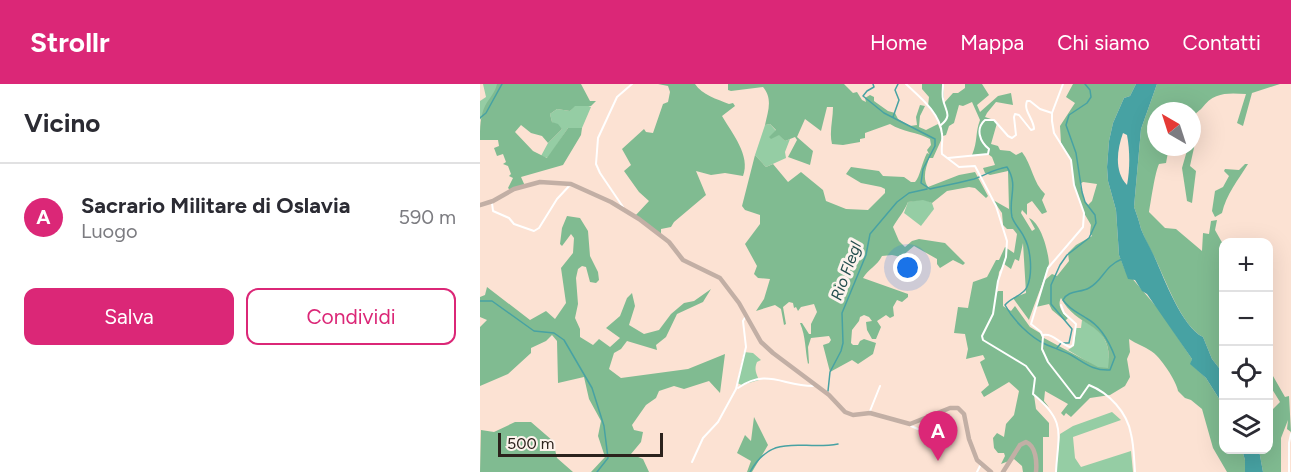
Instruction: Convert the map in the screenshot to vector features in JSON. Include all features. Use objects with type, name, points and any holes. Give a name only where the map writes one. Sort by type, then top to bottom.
[{"type":"street","points":[[624,210],[596,164],[598,138],[617,97],[632,84]]},
{"type":"street","points":[[906,84],[930,108],[940,126],[942,154],[959,167],[975,166],[996,206],[1007,241],[1006,257],[998,281],[993,314],[982,336],[983,340],[1026,366],[1035,378],[1033,394],[1049,407],[1060,434],[1056,472]]},
{"type":"street","points":[[940,126],[949,115],[943,100],[943,84]]},
{"type":"street","points":[[1043,335],[1032,326],[1030,321],[1048,268],[1083,227],[1084,220],[1074,185],[1071,160],[1054,133],[1052,113],[1063,84]]},
{"type":"street","points":[[948,158],[988,154],[988,149],[983,144],[980,135],[980,126],[985,120],[994,120],[1012,138],[1016,135],[1015,114],[1019,115],[1027,128],[1034,129],[1026,107],[1027,101],[1040,110],[1052,113]]},
{"type":"street","points":[[480,205],[493,201],[514,189],[540,182],[571,184],[624,210],[669,242],[680,257],[716,274],[726,285],[757,337],[772,353],[816,385],[843,410],[849,414],[870,413],[910,424],[950,408],[960,409],[964,414],[969,439],[976,457],[990,472]]},
{"type":"street","points":[[493,201],[493,211],[509,218],[514,224],[534,231],[539,228],[557,199],[571,184]]},
{"type":"street","points":[[1043,335],[1048,334],[1063,345],[1070,347],[1073,345],[1076,324],[1064,313],[1061,305]]},
{"type":"street","points":[[692,462],[703,438],[718,422],[736,389],[746,347],[743,321],[746,316]]},
{"type":"street","points":[[1043,335],[1042,342],[1048,362],[1076,398],[1080,398],[1089,385],[1101,390],[1113,401],[1131,433],[1135,472]]},
{"type":"street","points":[[736,389],[742,385],[771,377],[800,385],[816,385]]},
{"type":"street","points":[[737,383],[742,385]]},
{"type":"street","points":[[870,413],[880,386]]},
{"type":"street","points":[[910,424],[926,433],[922,438]]},
{"type":"street","points":[[1289,472],[1288,443],[1291,434]]},
{"type":"street","points":[[1003,472],[1021,444],[1026,442],[1033,447],[1036,472]]},
{"type":"street","points":[[977,472],[981,464]]},
{"type":"green space","points":[[483,84],[499,84],[496,94],[480,120],[480,101],[486,97]]},
{"type":"green space","points":[[497,84],[581,84],[590,101],[596,101],[591,106],[575,106],[570,111],[557,109],[550,114],[552,122],[558,124],[562,129],[548,143],[542,136],[531,133],[521,125],[515,132],[533,151],[547,158],[568,128],[582,128],[581,135],[563,165],[521,177],[525,186],[510,190],[508,188],[513,178],[509,176],[511,174],[508,166],[503,164],[506,162],[503,154],[497,156],[494,148],[499,146],[498,140],[480,140],[482,114]]},
{"type":"green space","points":[[658,84],[695,84],[710,96],[729,104],[733,103],[735,106],[722,116],[743,153],[745,168],[743,176],[725,173],[711,175],[696,171],[706,195],[671,227],[661,229],[661,235],[635,216],[649,201],[639,192],[624,171],[631,165],[622,149],[644,129],[646,132],[653,133],[663,104],[668,102],[670,92],[668,86]]},
{"type":"green space","points":[[728,84],[844,84],[853,93],[857,92],[866,102],[865,98],[870,95],[874,97],[874,101],[895,113],[898,119],[910,126],[917,125],[916,117],[920,105],[925,106],[920,116],[919,127],[926,130],[938,124],[941,132],[939,121],[928,106],[929,97],[922,89],[922,84],[943,84],[944,103],[953,93],[958,93],[965,88],[965,84],[982,84],[989,95],[977,105],[980,112],[998,96],[1011,93],[1013,105],[996,102],[985,117],[997,123],[991,144],[998,146],[1000,150],[1010,151],[1016,155],[1022,152],[1038,185],[1045,194],[1042,200],[1047,212],[1042,214],[1032,201],[1027,204],[1027,215],[1022,210],[1021,213],[1032,231],[1035,229],[1029,218],[1037,225],[1045,244],[1049,263],[1029,320],[1013,298],[1026,293],[1023,243],[1019,261],[1015,259],[1011,269],[1004,264],[999,272],[997,292],[1003,291],[1003,306],[1011,311],[1015,306],[1030,327],[1042,337],[1098,367],[1108,368],[1109,353],[1106,342],[1093,327],[1076,316],[1061,298],[1061,309],[1068,318],[1065,321],[1052,310],[1049,304],[1036,307],[1045,280],[1052,274],[1057,276],[1069,261],[1068,253],[1076,245],[1092,236],[1091,225],[1074,185],[1071,160],[1061,143],[1060,126],[1075,103],[1066,97],[1073,84],[1136,84],[1130,96],[1124,98],[1113,123],[1109,141],[1108,181],[1116,210],[1119,255],[1125,270],[1160,311],[1192,359],[1191,364],[1206,378],[1219,399],[1219,454],[1243,454],[1245,472],[1227,472],[1213,448],[1202,409],[1178,391],[1163,363],[1155,354],[1129,339],[1130,352],[1127,359],[1130,377],[1125,386],[1110,395],[1090,398],[1071,417],[1066,413],[1064,416],[1061,413],[1068,404],[1045,391],[1044,401],[1049,407],[1034,395],[1036,409],[1049,423],[1049,437],[1043,437],[1043,472],[1023,472],[1022,466],[1014,459],[1001,464],[1005,456],[1004,453],[998,453],[994,448],[993,438],[997,433],[1004,437],[1006,424],[1014,415],[1019,391],[1009,382],[984,397],[981,392],[989,385],[980,362],[985,359],[983,355],[966,359],[968,349],[965,334],[954,333],[958,307],[968,308],[973,282],[987,277],[1005,247],[1014,253],[1017,234],[1013,229],[1007,229],[1003,225],[1002,213],[993,200],[1009,209],[1008,171],[990,175],[985,173],[983,168],[995,165],[992,157],[988,154],[972,155],[980,120],[972,102],[963,106],[959,105],[954,123],[949,126],[946,135],[943,136],[933,158],[929,158],[925,180],[928,187],[959,175],[975,172],[988,196],[986,198],[975,188],[969,187],[947,191],[932,203],[923,200],[908,202],[893,227],[899,241],[905,247],[919,239],[945,243],[965,263],[963,265],[953,260],[940,268],[937,259],[914,246],[901,257],[882,256],[863,278],[908,294],[908,297],[902,302],[897,300],[893,307],[894,316],[890,318],[886,315],[877,321],[881,327],[876,339],[872,339],[867,330],[866,322],[872,321],[864,315],[860,317],[852,330],[851,343],[853,345],[858,345],[864,339],[876,343],[873,354],[858,364],[852,360],[830,372],[823,345],[831,340],[829,336],[811,338],[808,347],[808,364],[800,323],[811,334],[811,324],[817,312],[814,304],[801,307],[798,311],[796,307],[794,308],[793,303],[789,302],[783,307],[786,324],[784,325],[781,309],[775,305],[756,311],[764,299],[770,279],[758,278],[754,274],[757,266],[745,244],[760,224],[760,215],[745,210],[742,206],[755,155],[766,167],[773,164],[788,182],[801,172],[823,190],[826,201],[846,209],[868,210],[885,193],[885,189],[861,183],[846,174],[851,167],[879,171],[883,176],[904,177],[915,182],[927,153],[929,154],[927,150],[931,145],[930,139],[890,124],[865,133],[865,138],[860,139],[860,142],[832,144],[833,107],[827,107],[821,131],[805,119],[797,137],[813,151],[810,165],[788,157],[797,140],[795,137],[785,141],[779,135],[771,139],[769,137],[776,130],[770,124],[765,125],[769,101],[763,87],[728,90]],"holes":[[[1083,182],[1097,184],[1092,201],[1088,205],[1084,200],[1080,184]]]},
{"type":"green space","points":[[1157,84],[1280,84],[1252,93],[1243,126],[1237,123],[1246,94],[1216,96],[1201,109],[1201,102],[1151,102]]},
{"type":"green space","points":[[574,106],[591,107],[582,128],[568,128],[548,158],[541,156],[548,143],[562,129],[552,122],[550,114],[557,109],[570,111]]},
{"type":"green space","points":[[1147,112],[1147,156],[1167,156],[1166,163],[1159,164],[1149,212],[1165,228],[1176,229],[1202,251],[1203,233],[1209,234],[1211,221],[1217,220],[1215,230],[1220,238],[1219,368],[1212,359],[1203,337],[1195,332],[1175,302],[1143,233],[1134,207],[1141,129]]},
{"type":"green space","points":[[770,124],[785,141],[790,139],[785,152],[786,158],[766,167],[755,155],[765,125]]},
{"type":"green space","points":[[1185,156],[1192,156],[1190,166],[1196,171],[1192,203],[1187,201],[1182,168]]},
{"type":"green space","points":[[1248,164],[1229,194],[1222,213],[1215,217],[1212,211],[1215,191],[1223,187],[1229,176],[1224,171],[1225,169],[1239,170]]},
{"type":"green space","points":[[923,199],[932,203],[934,209],[921,226],[904,213],[908,202]]},
{"type":"green space","points":[[567,216],[580,218],[588,231],[590,256],[598,272],[599,280],[596,283],[590,282],[586,267],[582,266],[578,269],[576,278],[578,304],[575,318],[580,329],[580,337],[593,345],[599,339],[610,347],[620,338],[606,328],[620,316],[627,298],[632,293],[635,306],[629,325],[644,334],[659,330],[671,314],[684,303],[694,301],[711,289],[703,302],[677,314],[666,337],[656,345],[657,350],[627,341],[621,349],[614,353],[609,369],[621,378],[688,369],[725,354],[720,393],[709,381],[684,389],[674,386],[659,391],[656,398],[646,405],[632,425],[634,430],[643,432],[641,442],[631,454],[643,459],[649,472],[591,472],[605,457],[598,436],[601,421],[589,399],[584,377],[558,383],[557,341],[552,335],[546,341],[531,348],[531,353],[508,374],[480,386],[480,327],[487,320],[480,317],[480,297],[485,295],[487,287],[530,320],[546,311],[555,319],[566,303],[561,268],[573,253],[574,238],[571,234],[562,246],[560,244],[562,228]]},
{"type":"green space","points":[[1082,320],[1096,329],[1104,339],[1107,345],[1109,368],[1098,368],[1068,350],[1074,346],[1076,328],[1081,328]]},
{"type":"green space","points":[[744,352],[753,353],[761,360],[757,362],[756,367],[759,380],[742,385],[737,383]]},
{"type":"green space","points":[[1273,376],[1285,397],[1289,396],[1291,432],[1287,429],[1288,420],[1281,438],[1281,472],[1263,472],[1260,454],[1273,454],[1273,409],[1280,402],[1273,391]]},
{"type":"green space","points":[[1112,412],[1121,420],[1073,437],[1075,458],[1081,467],[1131,451],[1133,472],[1056,472],[1060,434],[1073,426]]},
{"type":"green space","points":[[754,417],[768,445],[752,472],[747,472],[751,461],[737,453],[745,435],[751,441]]},
{"type":"green space","points":[[515,422],[531,422],[553,441],[557,458],[573,472],[480,472],[481,430],[494,432]]},
{"type":"water","points":[[1136,84],[1157,84],[1151,102],[1147,102],[1147,112],[1141,129],[1134,207],[1143,233],[1174,301],[1195,332],[1203,337],[1212,359],[1219,368],[1219,399],[1206,378],[1190,364],[1192,359],[1147,294],[1142,291],[1135,280],[1128,279],[1119,255],[1116,210],[1108,181],[1107,167],[1113,123],[1124,98],[1130,96]],"holes":[[[1123,133],[1127,135],[1129,173],[1127,185],[1118,167],[1119,146]]]},
{"type":"water","points":[[1243,454],[1260,454],[1263,472],[1245,472]]},
{"type":"waterway","points":[[480,118],[486,113],[502,84]]},
{"type":"waterway","points":[[873,84],[874,87],[863,96],[884,113],[935,139],[935,146],[923,169],[921,183],[930,189],[974,179],[1007,167],[1013,186],[1012,217],[1026,242],[1031,269],[1025,290],[1005,305],[1028,333],[1089,366],[1110,370],[1115,357],[1104,334],[1096,325],[1071,309],[1063,300],[1074,292],[1086,290],[1094,285],[1111,266],[1122,259]]},
{"type":"waterway","points":[[893,117],[899,100],[895,90],[898,84]]},
{"type":"waterway","points":[[1057,348],[1061,343],[1069,343],[1072,329],[1051,304],[1051,285],[1067,255],[1089,238],[1096,223],[1095,215],[1085,202],[1076,153],[1066,125],[1069,115],[1087,103],[1091,97],[1090,90],[1085,84]]},
{"type":"waterway","name":"Rio Flegl","points":[[828,391],[830,372],[843,343],[842,313],[866,255],[870,234],[897,202],[909,193],[927,189]]},
{"type":"waterway","points":[[480,301],[492,301],[534,331],[554,333],[564,340],[592,388],[604,426],[608,458],[597,472]]},
{"type":"waterway","points":[[750,472],[759,459],[768,451],[778,447],[838,444]]},
{"type":"place","name":"Sacrario Militare di Oslavia","points":[[938,461]]}]
